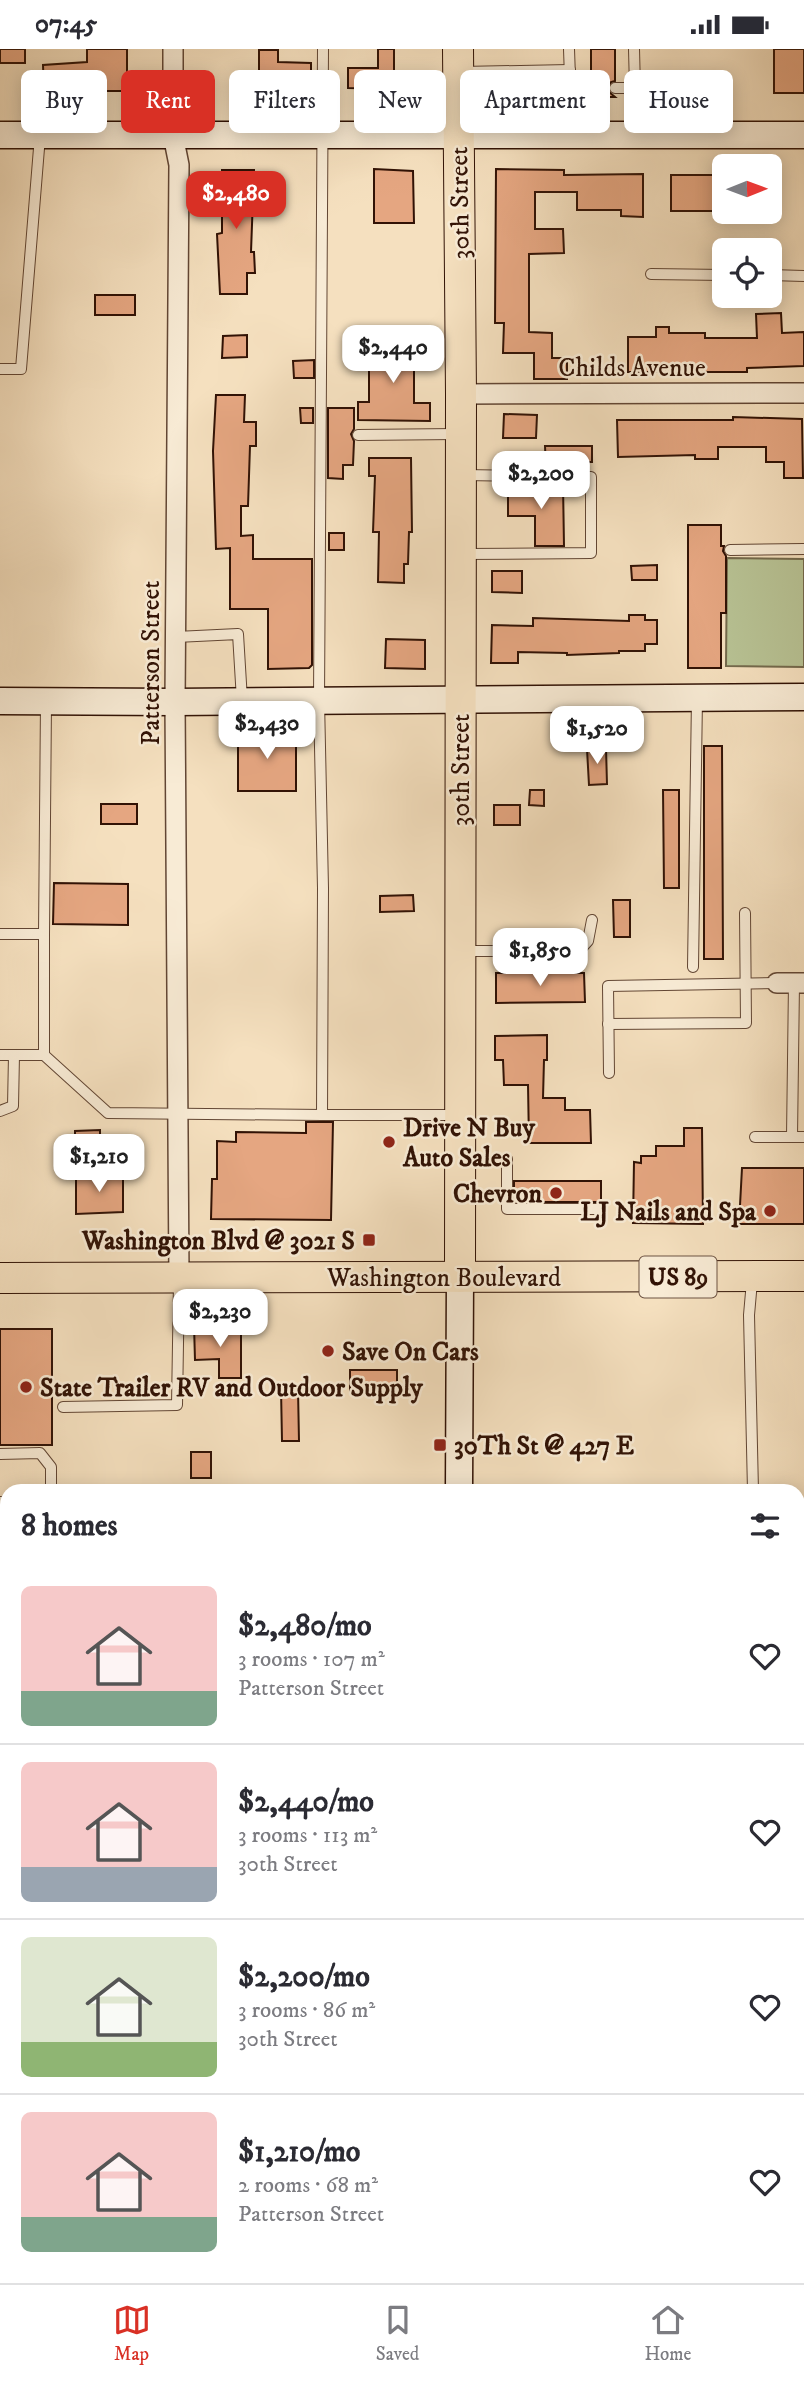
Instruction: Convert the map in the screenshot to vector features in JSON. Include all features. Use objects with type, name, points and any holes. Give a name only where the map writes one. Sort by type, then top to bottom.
[{"type":"main road","name":"30th Street","points":[[458,60],[461,394],[460,1277]]},
{"type":"main road","name":"Washington Boulevard","points":[[0,1278],[804,1276]]},
{"type":"street","name":"Patterson Street","points":[[173,49],[173,135],[179,166],[175,702],[179,1278]]},
{"type":"street","points":[[0,135],[804,135]]},
{"type":"street","name":"Childs Avenue","points":[[461,394],[804,393]]},
{"type":"street","points":[[0,701],[804,697]]},
{"type":"street","name":"30th Street","points":[[459,1484],[460,1277]]},
{"type":"lane","points":[[323,49],[319,700],[323,888],[323,1115]]},
{"type":"lane","points":[[569,49],[570,70]]},
{"type":"lane","points":[[634,49],[635,70]]},
{"type":"lane","points":[[458,60],[560,70]]},
{"type":"lane","points":[[615,88],[624,88]]},
{"type":"lane","points":[[0,369],[21,369],[40,135]]},
{"type":"lane","points":[[651,274],[712,275]]},
{"type":"lane","points":[[782,275],[804,276]]},
{"type":"lane","points":[[358,435],[460,433]]},
{"type":"lane","points":[[460,475],[591,477],[592,552],[460,554]]},
{"type":"lane","points":[[730,550],[804,549]]},
{"type":"lane","points":[[176,637],[239,634],[242,701]]},
{"type":"lane","points":[[693,967],[696,698]]},
{"type":"lane","points":[[44,1055],[46,701]]},
{"type":"lane","points":[[608,1024],[746,1023],[745,913]]},
{"type":"lane","points":[[460,951],[579,951],[588,941],[592,920]]},
{"type":"lane","points":[[0,934],[44,934]]},
{"type":"lane","points":[[609,1073],[608,986],[792,983],[792,1137]]},
{"type":"lane","points":[[0,1055],[44,1055],[108,1112],[204,1115],[460,1115]]},
{"type":"lane","points":[[0,1111],[13,1106],[14,1055]]},
{"type":"lane","points":[[755,1137],[804,1137]]},
{"type":"lane","points":[[507,1159],[507,1209],[602,1209]]},
{"type":"lane","points":[[752,1277],[749,1315],[753,1484]]},
{"type":"lane","points":[[63,1406],[177,1405],[179,1278]]},
{"type":"lane","points":[[0,1454],[40,1453],[51,1467],[51,1484]]},
{"type":"green space","points":[[727,558],[804,559],[804,667],[726,666]]},
{"type":"building","points":[[0,49],[25,49],[25,63],[0,63]]},
{"type":"building","points":[[87,49],[127,49],[127,70],[121,70],[121,91],[107,91],[107,70],[43,70],[43,65],[87,62]]},
{"type":"building","points":[[378,49],[394,49],[394,70],[354,70],[354,88],[348,88],[348,68],[378,68]]},
{"type":"building","points":[[591,49],[615,49],[615,81],[610,84],[610,70],[591,70]]},
{"type":"building","points":[[774,49],[804,49],[804,93],[774,93]]},
{"type":"building","points":[[259,50],[278,50],[278,62],[311,63],[311,70],[259,70]]},
{"type":"building","points":[[374,169],[413,171],[414,223],[374,223]]},
{"type":"building","points":[[496,169],[564,170],[564,175],[643,174],[643,217],[621,216],[621,210],[577,210],[577,192],[535,192],[535,229],[563,229],[564,253],[529,254],[529,332],[552,333],[552,358],[567,358],[567,379],[534,379],[534,353],[503,353],[504,323],[495,323]]},
{"type":"building","points":[[222,170],[254,170],[251,252],[254,252],[255,273],[247,273],[247,294],[220,294],[217,234],[222,233],[222,209],[219,209],[217,176],[222,176]]},
{"type":"building","points":[[671,175],[712,175],[712,211],[671,211]]},
{"type":"building","points":[[95,295],[135,295],[135,315],[95,315]]},
{"type":"building","points":[[781,313],[782,333],[804,332],[804,366],[747,368],[747,372],[628,372],[628,337],[656,337],[656,327],[669,327],[669,333],[705,333],[705,338],[757,338],[756,314]]},
{"type":"building","points":[[247,335],[247,357],[222,358],[223,336]]},
{"type":"building","points":[[378,336],[411,336],[414,403],[430,403],[430,421],[358,420],[358,402],[369,402],[369,366],[378,366]]},
{"type":"building","points":[[314,360],[314,378],[294,378],[293,361]]},
{"type":"building","points":[[216,395],[245,395],[244,422],[256,422],[256,446],[250,446],[248,506],[241,506],[241,536],[253,535],[253,559],[312,559],[312,665],[309,668],[268,669],[268,609],[230,609],[230,548],[216,549],[213,451]]},
{"type":"building","points":[[300,408],[313,408],[313,423],[301,423]]},
{"type":"building","points":[[328,408],[354,408],[354,429],[351,434],[354,441],[353,465],[343,465],[343,479],[328,478]]},
{"type":"building","points":[[504,414],[537,415],[536,438],[503,438]]},
{"type":"building","points":[[733,417],[802,419],[803,478],[784,478],[784,462],[766,462],[766,447],[718,447],[718,459],[695,459],[695,455],[618,457],[617,420],[733,420]]},
{"type":"building","points":[[545,446],[592,446],[592,462],[572,462],[572,469],[546,469]]},
{"type":"building","points":[[369,458],[411,458],[412,532],[409,532],[408,564],[404,564],[404,583],[378,582],[379,532],[373,532],[375,476],[369,476]]},
{"type":"building","points":[[546,484],[563,484],[564,546],[535,546],[535,516],[508,516],[508,487],[546,487]]},
{"type":"building","points":[[688,525],[721,525],[721,546],[724,546],[726,556],[726,613],[721,613],[721,668],[688,668]]},
{"type":"building","points":[[329,533],[344,533],[344,550],[329,550]]},
{"type":"building","points":[[657,565],[657,580],[632,580],[631,566]]},
{"type":"building","points":[[492,571],[522,571],[522,593],[492,592]]},
{"type":"building","points":[[629,615],[645,615],[645,620],[657,620],[657,644],[645,644],[645,651],[619,653],[567,655],[518,652],[518,663],[491,663],[492,625],[533,626],[533,618],[629,621]]},
{"type":"building","points":[[386,639],[425,640],[425,669],[385,668]]},
{"type":"building","points":[[238,730],[296,730],[296,791],[238,791]]},
{"type":"building","points":[[704,746],[722,746],[723,959],[704,959]]},
{"type":"building","points":[[606,748],[607,784],[589,785],[587,749]]},
{"type":"building","points":[[530,790],[544,790],[544,806],[529,805]]},
{"type":"building","points":[[663,790],[679,790],[679,888],[664,888]]},
{"type":"building","points":[[101,804],[137,804],[137,824],[101,824]]},
{"type":"building","points":[[494,805],[520,805],[520,825],[494,825]]},
{"type":"building","points":[[54,883],[128,884],[128,925],[53,924]]},
{"type":"building","points":[[413,895],[414,911],[380,912],[380,896]]},
{"type":"building","points":[[613,900],[630,900],[630,937],[614,937]]},
{"type":"building","points":[[496,973],[584,973],[585,1002],[496,1003]]},
{"type":"building","points":[[547,1035],[543,1098],[565,1098],[565,1110],[590,1110],[591,1143],[529,1143],[528,1085],[504,1085],[503,1060],[495,1060],[495,1036]]},
{"type":"building","points":[[306,1122],[333,1122],[331,1220],[211,1219],[212,1179],[217,1179],[217,1141],[236,1142],[236,1132],[306,1133]]},
{"type":"building","points":[[684,1128],[702,1128],[703,1224],[633,1223],[634,1162],[641,1163],[641,1156],[656,1156],[656,1146],[684,1146]]},
{"type":"building","points":[[100,1130],[100,1146],[75,1147],[75,1131]]},
{"type":"building","points":[[742,1168],[804,1168],[804,1224],[739,1224]]},
{"type":"building","points":[[76,1175],[123,1175],[123,1212],[76,1214]]},
{"type":"building","name":"Chevron","points":[[514,1181],[601,1181],[601,1202],[514,1202]]},
{"type":"building","points":[[194,1325],[209,1325],[209,1329],[241,1329],[241,1378],[219,1378],[219,1359],[195,1360]]},
{"type":"building","name":"State Trailer RV and Outdoor Supply","points":[[0,1329],[52,1329],[52,1445],[0,1445]]},
{"type":"building","points":[[350,1370],[397,1370],[397,1392],[350,1391]]},
{"type":"building","points":[[281,1389],[298,1389],[299,1441],[282,1441]]},
{"type":"building","points":[[191,1452],[211,1452],[211,1478],[191,1478]]},
{"type":"place","name":"Drive N Buy Auto Sales","points":[[389,1142]]},
{"type":"place","name":"Chevron","points":[[556,1193]]},
{"type":"place","name":"LJ Nails and Spa","points":[[770,1211]]},
{"type":"place","name":"Washington Blvd @ 3021 S","points":[[369,1240]]},
{"type":"place","name":"Save On Cars","points":[[328,1351]]},
{"type":"place","name":"State Trailer RV and Outdoor Supply","points":[[26,1387]]},
{"type":"place","name":"30Th St @ 427 E","points":[[440,1445]]}]
